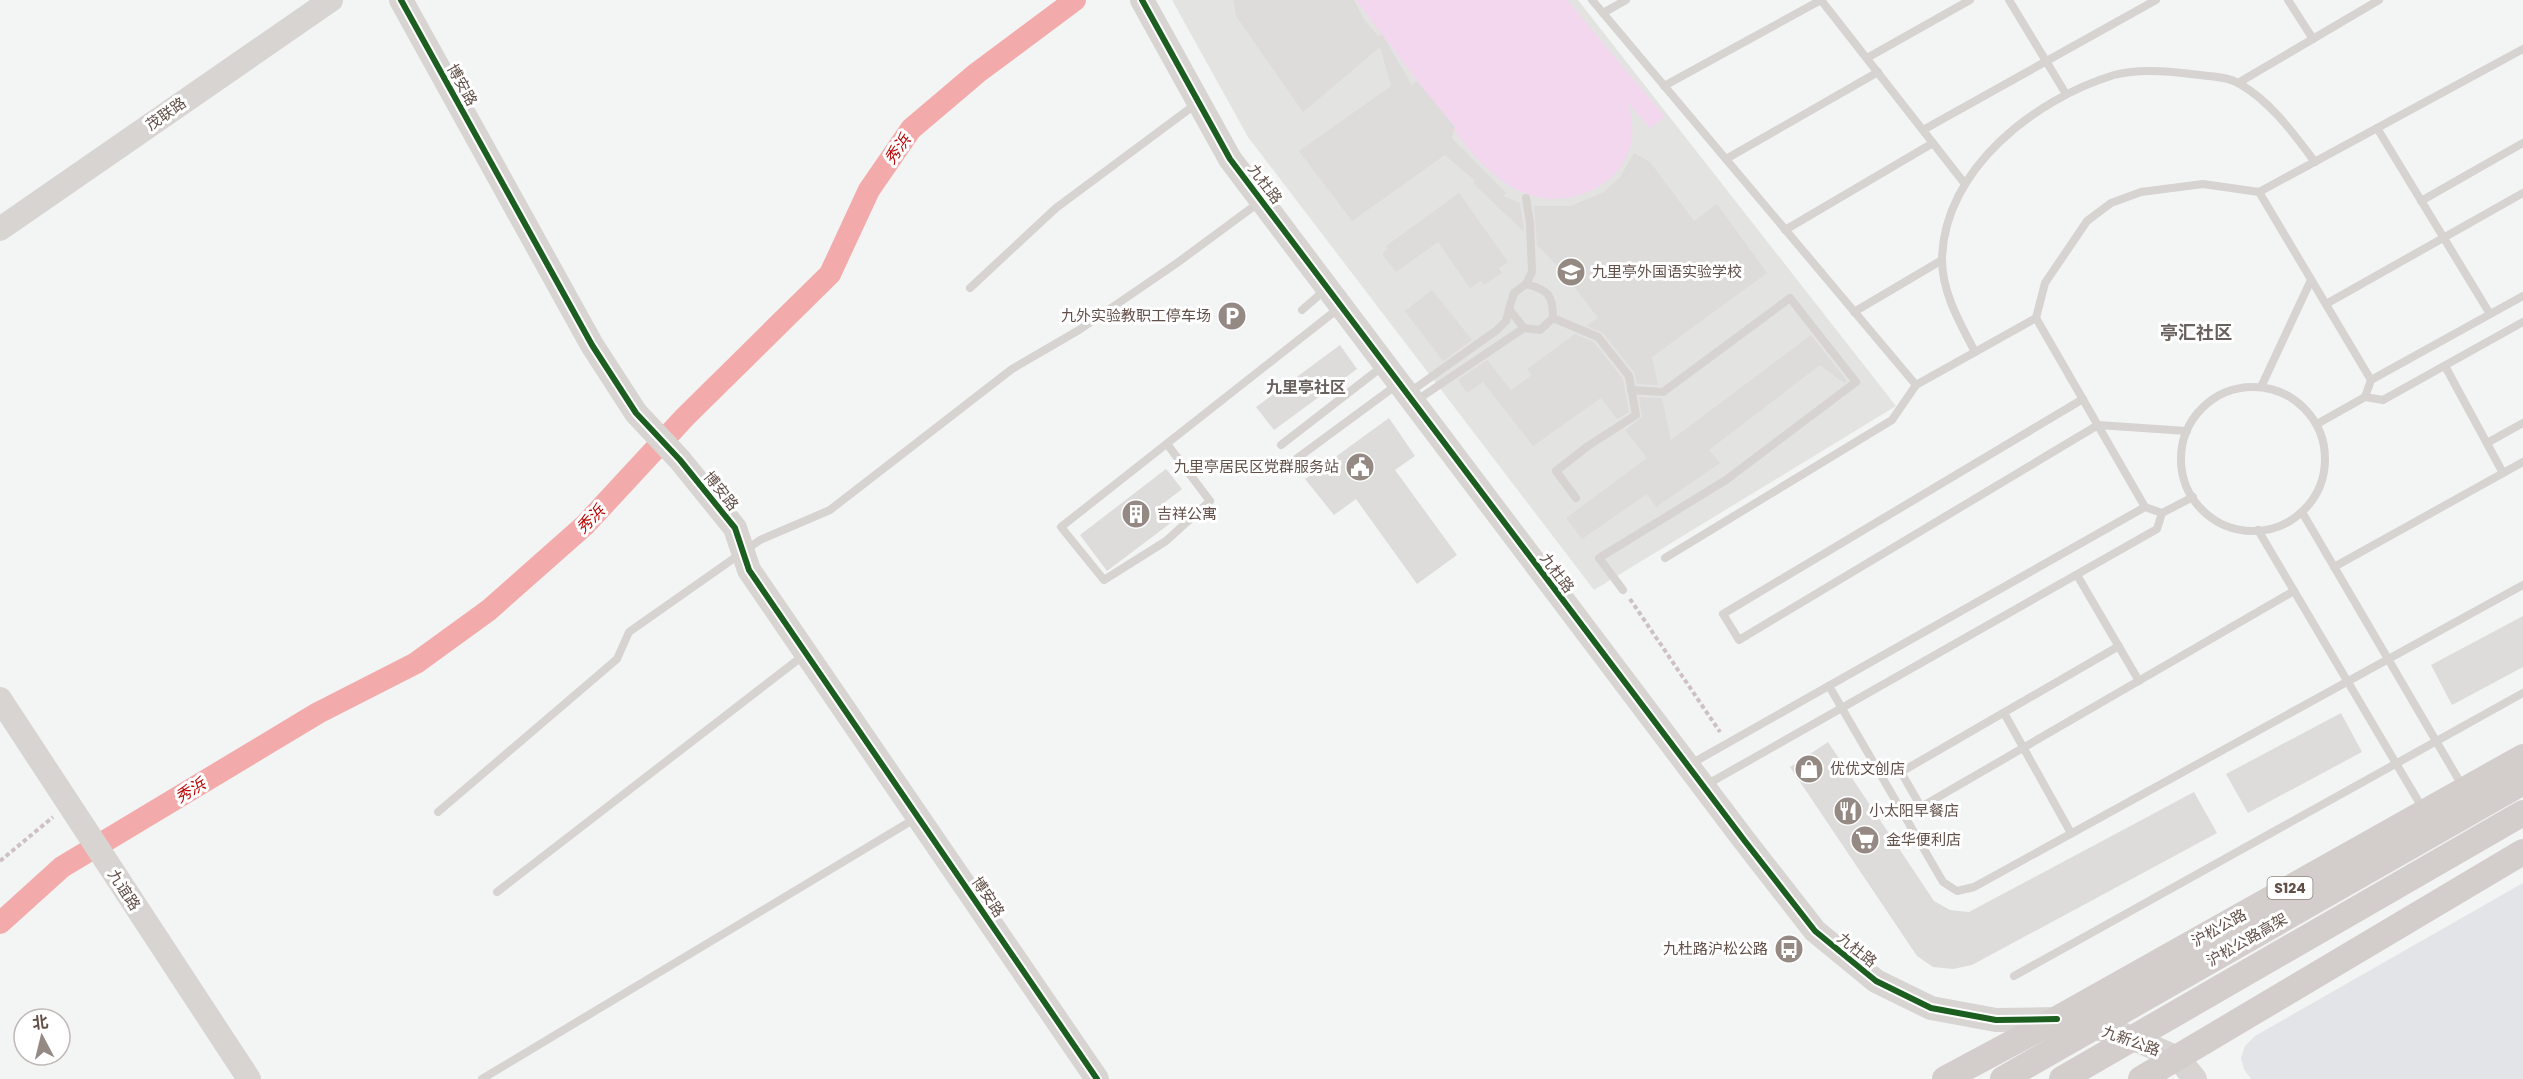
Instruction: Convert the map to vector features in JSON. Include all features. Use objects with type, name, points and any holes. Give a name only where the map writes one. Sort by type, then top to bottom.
[{"type":"main road","name":"沪松公路","points":[[1945,1079],[2057,1019],[2523,757]]},
{"type":"main road","name":"沪松公路高架","points":[[2003,1079],[2523,782]]},
{"type":"main road","name":"沪松公路高架","points":[[2061,1079],[2523,813]]},
{"type":"main road","points":[[2141,1079],[2523,852]]},
{"type":"street","name":"茂联路","points":[[0,229],[331,0]]},
{"type":"street","name":"博安路","points":[[401,0],[592,345],[636,413],[680,460],[735,528],[749,570],[1097,1079]]},
{"type":"street","name":"九杜路","points":[[1142,0],[1230,159],[1815,931],[1876,981],[1931,1008],[1996,1020],[2057,1019]]},
{"type":"street","name":"九谊路","points":[[0,699],[73,814],[249,1079]]},
{"type":"street","name":"九新公路","points":[[2057,1019],[2122,1034],[2178,1058],[2195,1079]]},
{"type":"lane","points":[[1592,0],[1916,385]]},
{"type":"lane","points":[[1603,13],[1626,0]]},
{"type":"lane","points":[[1664,86],[1821,0],[1965,184]]},
{"type":"lane","points":[[1866,58],[1970,0]]},
{"type":"lane","points":[[2009,0],[2066,94]]},
{"type":"lane","points":[[1923,130],[2156,0]]},
{"type":"lane","points":[[2288,0],[2313,39]]},
{"type":"lane","points":[[2238,83],[2379,0]]},
{"type":"lane","points":[[2162,513],[2145,507],[2036,318],[2044,283],[2087,220],[2111,203],[2141,192],[2203,184],[2259,192],[2523,49]]},
{"type":"lane","points":[[1975,352],[1951,305],[1942,260],[1947,225],[1965,184],[1995,146],[2030,115],[2066,94],[2116,75],[2168,71],[2238,83],[2277,113],[2315,162]]},
{"type":"lane","points":[[1726,159],[1878,72]]},
{"type":"lane","points":[[970,288],[1056,208],[1199,102]]},
{"type":"lane","points":[[2377,128],[2490,314]]},
{"type":"lane","points":[[1785,230],[1933,143]]},
{"type":"lane","points":[[2421,201],[2523,143]]},
{"type":"lane","points":[[2259,192],[2371,380]]},
{"type":"lane","points":[[2326,304],[2523,193]]},
{"type":"lane","points":[[1292,462],[1402,386],[1497,330],[1506,321],[1514,293],[1526,284],[1532,272],[1530,223],[1526,198]]},
{"type":"lane","points":[[438,812],[617,659],[629,632],[760,540],[830,510],[1012,369],[1079,330],[1168,270],[1262,200]]},
{"type":"lane","points":[[1854,312],[1942,260]]},
{"type":"lane","points":[[2261,387],[2312,280]]},
{"type":"lane","points":[[1281,445],[1524,328],[1540,330],[1553,318],[1553,301],[1544,289],[1526,284]]},
{"type":"lane","points":[[2365,397],[2371,380],[2523,296]]},
{"type":"lane","points":[[1302,310],[1334,297]]},
{"type":"lane","points":[[1167,444],[1210,501],[1166,541],[1104,580],[1061,527],[1167,444],[1334,297]]},
{"type":"lane","points":[[1623,590],[1599,558],[1726,480],[1856,382],[1790,298],[1663,392],[1631,390]]},
{"type":"lane","points":[[1509,309],[1524,328]]},
{"type":"lane","points":[[1553,318],[1598,338],[1629,376],[1636,415],[1588,446],[1556,471],[1576,498]]},
{"type":"lane","points":[[1665,558],[1892,420],[1916,385],[2036,318]]},
{"type":"lane","points":[[2317,424],[2365,397],[2383,400],[2523,322]]},
{"type":"lane","points":[[2445,366],[2503,473]]},
{"type":"lane","points":[[2261,387],[2283,393],[2303,406],[2317,424],[2324,447],[2324,471],[2317,493],[2302,512],[2282,525],[2258,530],[2239,529],[2221,523],[2205,512],[2193,497],[2183,477],[2181,453],[2187,431],[2199,411],[2216,397],[2238,388],[2261,387]]},
{"type":"lane","points":[[2083,399],[1722,614],[1739,640],[2098,425],[2187,431]]},
{"type":"lane","points":[[2487,443],[2523,423]]},
{"type":"lane","points":[[2334,567],[2523,462]]},
{"type":"lane","points":[[1704,787],[2157,529],[2162,513],[2193,497]]},
{"type":"lane","points":[[1688,766],[2145,507]]},
{"type":"lane","points":[[2302,512],[2464,790]]},
{"type":"lane","points":[[2258,530],[2425,812]]},
{"type":"lane","points":[[2077,575],[2139,681]]},
{"type":"lane","points":[[1829,686],[1943,882],[1957,891],[1974,886],[2523,585]]},
{"type":"lane","points":[[2119,646],[1901,772],[1921,807],[2294,591]]},
{"type":"lane","points":[[497,892],[806,653]]},
{"type":"lane","points":[[2014,976],[2523,693]]},
{"type":"lane","points":[[2004,712],[2071,833]]},
{"type":"lane","points":[[482,1079],[918,817]]},
{"type":"path","points":[[1623,590],[1728,743]]},
{"type":"path","points":[[0,861],[73,814]]},
{"type":"shaded area","name":"九里亭外国语实验学校","points":[[1172,0],[1578,0],[1896,406],[1594,590],[1248,137]]},
{"type":"shaded area","points":[[1356,0],[1567,0],[1665,117],[1650,128],[1628,103],[1632,125],[1631,146],[1616,173],[1602,185],[1590,191],[1557,199],[1535,196],[1515,189],[1482,163],[1467,147]]},
{"type":"shaded area","points":[[2523,883],[2523,1079],[2251,1079],[2244,1069],[2241,1058],[2245,1046],[2255,1036]]},
{"type":"building","points":[[1233,0],[1354,0],[1363,18],[1378,36],[1382,34],[1412,85],[1417,81],[1455,127],[1452,138],[1506,193],[1503,196],[1520,203],[1524,232],[1473,183],[1475,181],[1445,155],[1352,221],[1299,151],[1391,86],[1380,47],[1303,112],[1236,16]]},
{"type":"building","points":[[1634,153],[1650,162],[1694,221],[1717,204],[1767,273],[1652,357],[1658,385],[1637,384],[1634,372],[1603,333],[1587,326],[1598,318],[1563,272],[1537,245],[1534,206],[1570,206],[1604,192],[1620,177]]},
{"type":"building","points":[[1459,193],[1508,262],[1499,268],[1502,273],[1484,285],[1481,281],[1470,288],[1438,242],[1396,272],[1382,254],[1388,249],[1386,246]]},
{"type":"building","points":[[1432,290],[1472,340],[1443,361],[1405,311]]},
{"type":"building","points":[[1575,334],[1594,342],[1623,379],[1629,412],[1617,419],[1601,398],[1533,446],[1483,382],[1467,393],[1458,380],[1487,360],[1511,390],[1532,375],[1527,369]]},
{"type":"building","points":[[1811,335],[1847,381],[1844,383],[1820,365],[1709,450],[1720,463],[1656,507],[1647,494],[1582,539],[1566,518],[1647,458],[1625,430],[1642,417],[1639,397],[1662,398],[1671,440]]},
{"type":"building","points":[[1340,345],[1357,369],[1274,430],[1256,407]]},
{"type":"building","points":[[1389,418],[1415,456],[1395,470],[1457,555],[1417,584],[1356,499],[1334,515],[1305,479]]},
{"type":"building","name":"吉祥公寓","points":[[1166,469],[1182,489],[1160,506],[1172,522],[1107,571],[1080,535]]},
{"type":"building","points":[[2523,616],[2523,667],[2452,705],[2431,665]]},
{"type":"building","points":[[2341,713],[2362,752],[2248,813],[2226,774]]},
{"type":"building","points":[[1828,742],[1934,901],[1950,910],[1969,912],[2194,792],[2217,833],[1972,965],[1953,969],[1933,967],[1917,956],[1790,767]]},
{"type":"waterway","name":"秀浜","points":[[0,923],[62,867],[318,713],[416,663],[489,610],[585,525],[685,417],[830,274],[869,190],[911,129],[977,73],[1075,0]]},
{"type":"cycle path","points":[[401,0],[592,345],[636,413],[680,460],[735,528],[749,570],[1097,1079]]},
{"type":"cycle path","points":[[1142,0],[1230,159],[1815,931],[1876,981],[1931,1008],[1996,1020],[2057,1019]]},
{"type":"place","name":"九里亭外国语实验学校","points":[[1571,272]]},
{"type":"place","name":"九外实验教职工停车场","points":[[1232,316]]},
{"type":"place","name":"九里亭居民区党群服务站","points":[[1360,467]]},
{"type":"place","name":"吉祥公寓","points":[[1136,514]]},
{"type":"place","name":"优优文创店","points":[[1809,769]]},
{"type":"place","name":"小太阳早餐店","points":[[1848,811]]},
{"type":"place","name":"金华便利店","points":[[1865,840]]},
{"type":"place","name":"九杜路沪松公路","points":[[1789,949]]},
{"type":"district","name":"亭汇社区","points":[[2196,333]]},
{"type":"district","name":"九里亭社区","points":[[1306,387]]}]
